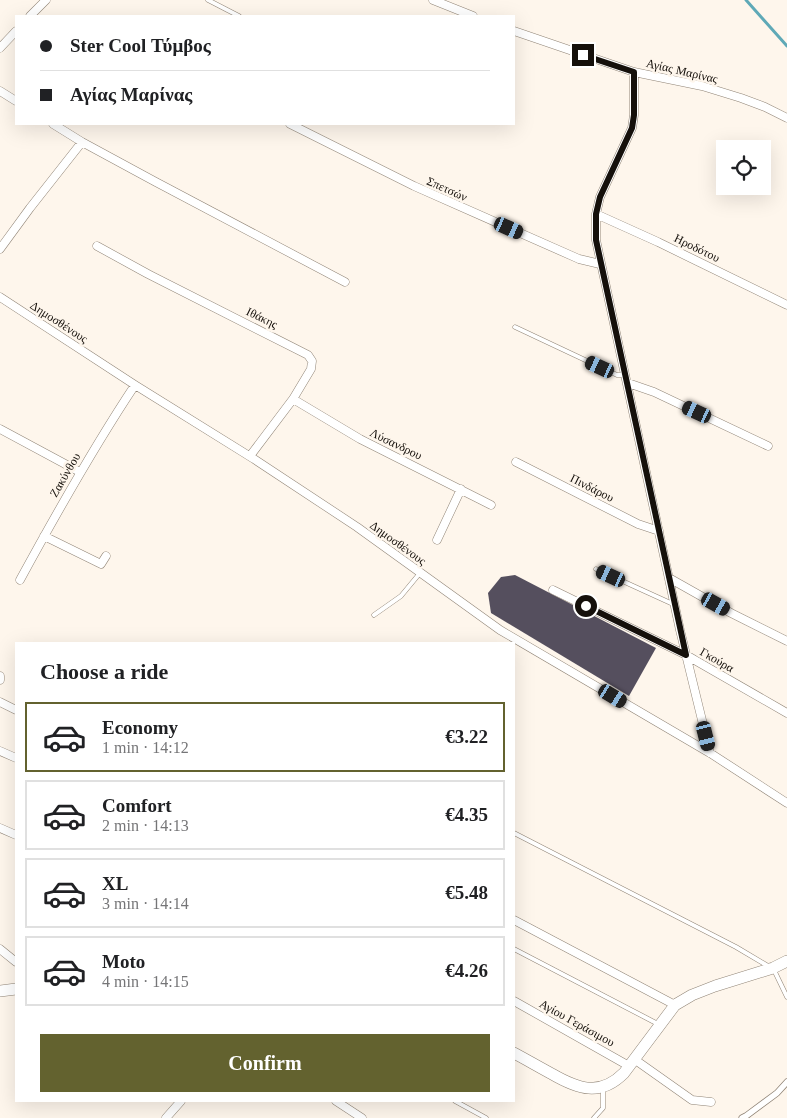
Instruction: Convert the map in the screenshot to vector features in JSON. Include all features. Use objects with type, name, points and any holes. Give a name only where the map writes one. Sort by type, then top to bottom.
[{"type":"main road","points":[[515,1054],[575,1086],[588,1088],[602,1086],[617,1080],[675,1006],[692,995],[773,968],[787,961]]},
{"type":"main road","points":[[0,991],[15,989]]},
{"type":"street","points":[[31,15],[46,0]]},
{"type":"street","points":[[433,0],[470,15]]},
{"type":"street","name":"Αγίας Μαρίνας","points":[[515,31],[634,72],[702,86],[765,107],[787,118]]},
{"type":"street","points":[[0,48],[15,32]]},
{"type":"street","points":[[634,72],[634,115],[632,128],[600,197],[596,214],[596,240],[674,605],[710,753]]},
{"type":"street","points":[[0,91],[15,100]]},
{"type":"street","points":[[55,125],[82,142],[345,282]]},
{"type":"street","name":"Σπετσών","points":[[292,125],[414,186],[579,259],[600,264]]},
{"type":"street","points":[[0,249],[82,142]]},
{"type":"street","name":"Ηροδότου","points":[[596,214],[650,238],[787,305]]},
{"type":"street","name":"Ιθάκης","points":[[97,246],[308,355],[312,361],[311,370],[293,399],[250,456]]},
{"type":"street","name":"Δημοσθένους","points":[[0,297],[135,385],[250,456],[357,527],[500,630],[710,753],[787,802]]},
{"type":"street","points":[[627,379],[768,446]]},
{"type":"street","name":"Ζακύνθου","points":[[20,580],[80,472],[135,385]]},
{"type":"street","name":"Λύσανδρου","points":[[293,399],[360,439],[491,505]]},
{"type":"street","points":[[0,429],[80,472]]},
{"type":"street","name":"Πινδάρου","points":[[516,462],[638,524],[659,531]]},
{"type":"street","points":[[437,540],[461,489]]},
{"type":"street","points":[[44,536],[101,564],[106,556]]},
{"type":"street","points":[[669,578],[731,613],[787,641]]},
{"type":"street","name":"Γκούρα","points":[[553,590],[686,655],[787,714]]},
{"type":"street","points":[[0,702],[15,710]]},
{"type":"street","points":[[0,750],[15,758]]},
{"type":"street","points":[[0,828],[15,835]]},
{"type":"street","points":[[515,921],[675,1006]]},
{"type":"street","points":[[0,949],[15,961]]},
{"type":"street","name":"Αγίου Γεράσιμου","points":[[515,1002],[632,1062],[692,1100],[712,1102]]},
{"type":"street","points":[[742,1118],[777,1093],[787,1082]]},
{"type":"street","points":[[170,1117],[180,1102]]},
{"type":"street","points":[[338,1102],[362,1118]]},
{"type":"lane","points":[[208,0],[237,15]]},
{"type":"lane","points":[[515,327],[627,379]]},
{"type":"lane","points":[[596,569],[674,605]]},
{"type":"lane","points":[[374,616],[401,596],[420,573]]},
{"type":"lane","points":[[515,834],[736,947],[773,968],[787,997]]},
{"type":"lane","points":[[515,950],[660,1025]]},
{"type":"lane","points":[[594,1118],[602,1108],[602,1086]]},
{"type":"lane","points":[[457,1102],[486,1118]]},
{"type":"building","points":[[515,575],[656,648],[629,696],[491,613],[488,593],[501,577]]},
{"type":"waterway","points":[[746,0],[787,46]]},
{"type":"route","points":[[583,55],[634,72],[634,115],[632,128],[628,141],[600,197],[596,214],[596,240],[686,655],[586,606]]}]
